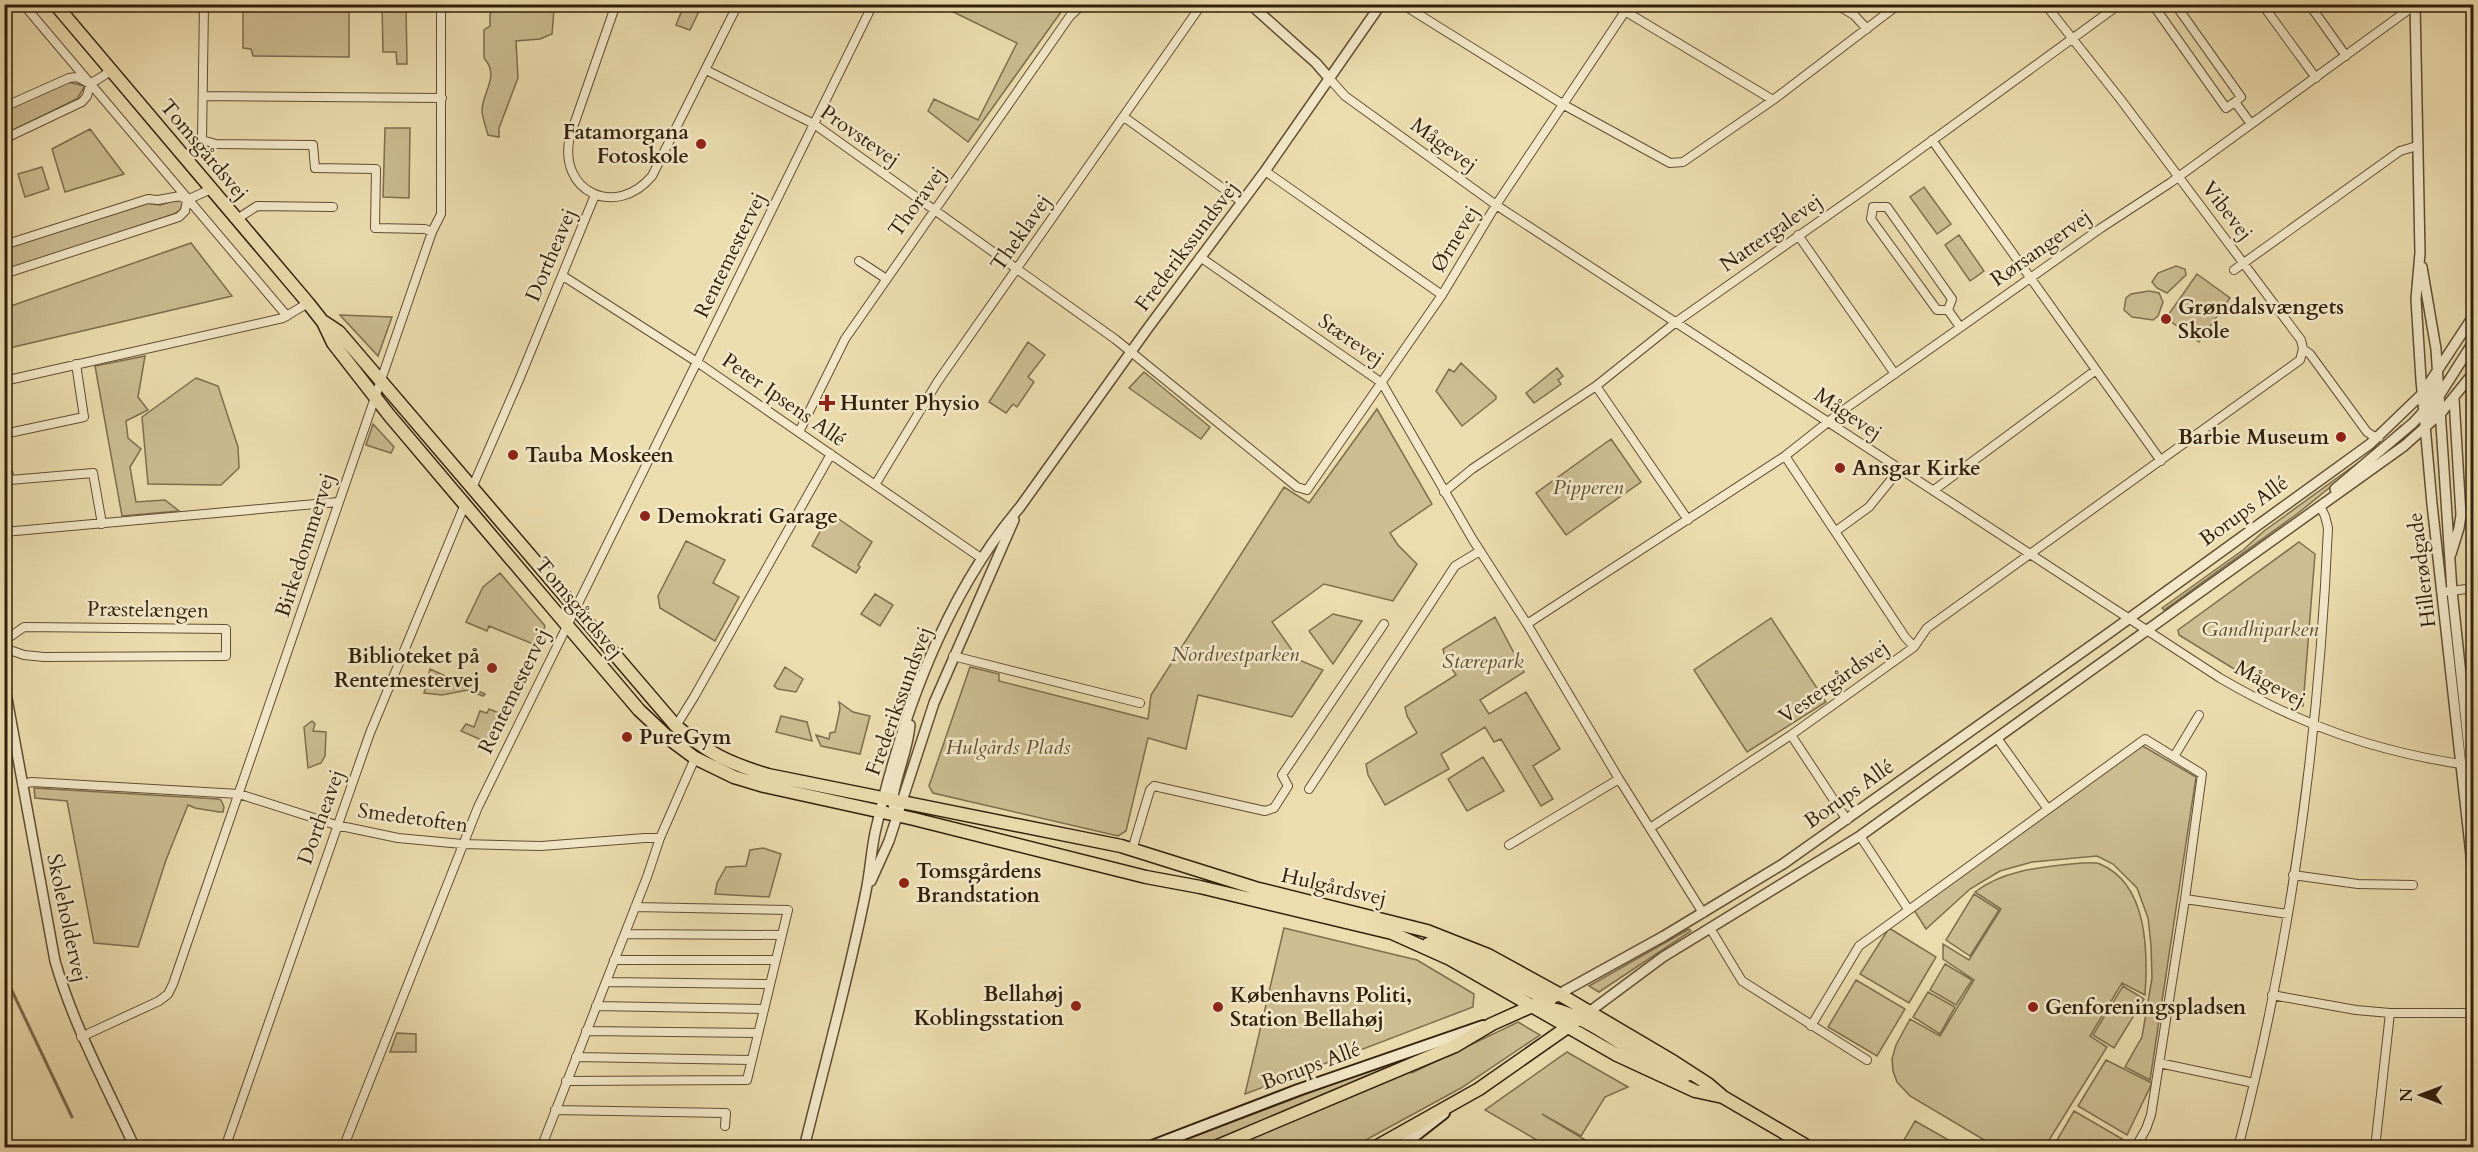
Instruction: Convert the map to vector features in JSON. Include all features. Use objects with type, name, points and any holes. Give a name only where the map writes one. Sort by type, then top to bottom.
[{"type":"main road","name":"Tomsgårdsvej","points":[[55,4],[308,303],[323,322],[333,343],[375,396],[639,710],[672,741],[695,758],[734,777],[764,786],[880,811]]},
{"type":"main road","name":"Tomsgårdsvej","points":[[323,322],[339,332],[676,726],[702,748],[738,766],[768,775],[893,800]]},
{"type":"main road","name":"Hulgårdsvej","points":[[893,800],[1132,850],[1255,888],[1427,930],[1488,955],[1584,1016],[1674,1062],[1708,1084],[1723,1097],[1810,1148]]},
{"type":"main road","name":"Hulgårdsvej","points":[[880,811],[1146,877],[1392,933],[1450,959],[1567,1027],[1659,1076],[1695,1092],[1723,1097]]},
{"type":"main road","points":[[1413,942],[1443,946],[1553,997]]},
{"type":"main road","name":"Borups Allé","points":[[1147,1148],[1298,1090],[1452,1035],[1492,1024],[1553,997]]},
{"type":"main road","points":[[1531,1006],[1553,1008],[1584,1016]]},
{"type":"main road","name":"Borups Allé","points":[[1399,1148],[1464,1097],[1584,1016]]},
{"type":"main road","points":[[1213,1148],[1445,1050],[1492,1024]]},
{"type":"main road","points":[[1374,1148],[1464,1097]]},
{"type":"street","points":[[23,4],[287,316]]},
{"type":"street","points":[[186,159],[202,140],[204,4]]},
{"type":"street","name":"Birkedommervej","points":[[81,1037],[159,1001],[168,994],[173,984],[338,502],[432,232],[441,214],[441,4]]},
{"type":"street","name":"Dortheavej","points":[[472,488],[596,195],[579,183],[573,175],[569,165],[568,145],[616,4]]},
{"type":"street","points":[[596,195],[617,197],[627,195],[645,185],[652,176],[738,4]]},
{"type":"street","name":"Rentemestervej","points":[[343,1148],[462,844],[566,624],[873,4]]},
{"type":"street","name":"Thoravej","points":[[799,432],[844,339],[933,209],[987,137],[1071,16],[1083,4]]},
{"type":"street","name":"Theklavej","points":[[875,485],[938,381],[1202,4]]},
{"type":"street","points":[[1250,4],[1316,63],[1329,78]]},
{"type":"street","name":"Frederikssundsvej","points":[[866,891],[898,815],[893,800],[913,704],[951,613],[981,558],[1265,171],[1381,4]]},
{"type":"street","points":[[1402,4],[1564,105],[1670,163],[1683,162],[1773,100],[1899,4]]},
{"type":"street","points":[[1613,4],[1628,8],[1773,100]]},
{"type":"street","points":[[1835,4],[1854,15],[1868,29]]},
{"type":"street","name":"Vibevej","points":[[2045,4],[2244,263],[2301,340],[2303,349],[2310,354],[2367,432],[2379,437]]},
{"type":"street","name":"Nattergalevej","points":[[1444,492],[1472,469],[1596,386],[1676,322],[2120,4]]},
{"type":"street","points":[[2163,4],[2156,9],[2226,108],[2241,97],[2175,4]]},
{"type":"street","points":[[2262,4],[2316,78]]},
{"type":"street","points":[[2309,4],[2346,56]]},
{"type":"street","name":"Rørsangervej","points":[[1527,624],[1785,456],[1842,411],[2316,78],[2415,5]]},
{"type":"street","name":"Hillerødgade","points":[[2415,5],[2420,253],[2416,299],[2422,394],[2474,796]]},
{"type":"street","name":"Ørnevej","points":[[1307,490],[1442,295],[1496,205],[1628,8]]},
{"type":"street","name":"Provstevej","points":[[706,70],[814,124],[1131,352],[1297,487],[1307,490]]},
{"type":"street","points":[[4,139],[82,102],[87,96],[90,84],[111,71]]},
{"type":"street","points":[[4,107],[69,78],[77,77],[90,84]]},
{"type":"street","name":"Mågevej","points":[[1329,78],[1345,96],[1496,205],[2220,678],[2266,705],[2314,727],[2387,749],[2469,765]]},
{"type":"street","points":[[204,96],[442,98]]},
{"type":"street","points":[[2235,102],[2251,124]]},
{"type":"street","points":[[1124,117],[1242,202]]},
{"type":"street","points":[[202,140],[216,144],[313,145],[315,168],[376,169],[375,228],[425,229],[432,232]]},
{"type":"street","points":[[1932,140],[2161,461]]},
{"type":"street","points":[[2234,270],[2400,150],[2417,146]]},
{"type":"street","points":[[1265,171],[1442,295]]},
{"type":"street","points":[[187,200],[211,189]]},
{"type":"street","points":[[4,245],[148,199],[158,200],[180,196],[187,200]]},
{"type":"street","points":[[4,274],[179,217],[185,211],[187,200]]},
{"type":"street","points":[[237,219],[257,206],[333,207]]},
{"type":"street","points":[[1874,207],[1887,207],[1952,299],[1948,310],[1936,310],[1871,219],[1874,207]]},
{"type":"street","points":[[1798,235],[1895,374]]},
{"type":"street","name":"Hillerødgade","points":[[2420,253],[2438,373],[2449,557],[2447,592]]},
{"type":"street","name":"Stærevej","points":[[1200,257],[1382,383],[1444,492],[1703,913]]},
{"type":"street","points":[[859,261],[885,278]]},
{"type":"street","name":"Peter Ipsens Allé","points":[[563,276],[697,362],[981,558]]},
{"type":"street","points":[[4,381],[287,316],[308,303]]},
{"type":"street","points":[[1948,310],[1960,327]]},
{"type":"street","name":"Borups Allé","points":[[1553,997],[1770,873],[2379,437],[2422,394],[2438,373],[2474,315]]},
{"type":"street","points":[[2425,429],[2439,396],[2474,342]]},
{"type":"street","name":"Vestergårdsvej","points":[[1650,828],[1791,735],[1914,647],[1927,628],[2300,360],[2303,349]]},
{"type":"street","points":[[4,434],[84,417],[76,364]]},
{"type":"street","points":[[1934,490],[2096,370]]},
{"type":"street","name":"Borups Allé","points":[[1584,1016],[1663,957],[1860,836],[2298,522],[2425,429],[2454,399],[2474,372]]},
{"type":"street","points":[[2298,522],[2413,423],[2424,411],[2438,373]]},
{"type":"street","points":[[1596,386],[1688,520]]},
{"type":"street","name":"Borups Allé","points":[[2454,399],[2474,387]]},
{"type":"street","points":[[2449,557],[2461,515],[2454,399]]},
{"type":"street","points":[[4,453],[10,480],[93,473],[102,524]]},
{"type":"street","points":[[676,726],[831,454]]},
{"type":"street","points":[[1785,456],[1905,637],[1914,647]]},
{"type":"street","points":[[1836,531],[1869,507],[1899,470]]},
{"type":"street","points":[[4,532],[338,502]]},
{"type":"street","name":"Dortheavej","points":[[225,1148],[370,733],[465,504]]},
{"type":"street","points":[[2238,1148],[2254,1083],[2288,914],[2314,727],[2324,620],[2328,528],[2320,506]]},
{"type":"street","name":"Frederikssundsvej","points":[[804,1148],[866,891],[880,811],[893,800],[992,565],[1020,507]]},
{"type":"street","points":[[1309,789],[1455,566],[1480,551]]},
{"type":"street","points":[[981,558],[992,565]]},
{"type":"street","points":[[2447,592],[2474,588]]},
{"type":"street","points":[[1132,850],[1150,790],[1154,786],[1265,811],[1274,808],[1288,786],[1282,775],[1384,624]]},
{"type":"street","name":"Præstelængen","points":[[4,641],[24,627],[226,629],[226,656],[44,657],[24,655],[4,648]]},
{"type":"street","points":[[953,656],[1140,703]]},
{"type":"street","name":"Skoleholdervej","points":[[4,682],[54,961],[66,1002],[81,1037],[135,1148]]},
{"type":"street","points":[[2175,755],[2199,715]]},
{"type":"street","points":[[1791,735],[1847,820]]},
{"type":"street","points":[[1997,738],[2047,808]]},
{"type":"street","points":[[1811,1026],[1859,946],[2145,739],[2175,755],[2202,774],[2151,1115],[2135,1148]]},
{"type":"street","points":[[541,1148],[660,838],[695,758]]},
{"type":"street","name":"Hillerødgade","points":[[2469,765],[2474,882]]},
{"type":"street","points":[[1509,845],[1619,779]]},
{"type":"street","name":"Smedetoften","points":[[22,784],[33,782],[239,794],[336,825],[398,838],[462,844],[531,846],[660,838]]},
{"type":"street","name":"Borups Allé","points":[[1860,836],[1908,909]]},
{"type":"street","points":[[2294,875],[2358,884],[2413,885]]},
{"type":"street","points":[[2185,899],[2288,914]]},
{"type":"street","points":[[566,1081],[747,1080],[788,910],[635,907]]},
{"type":"street","points":[[1710,928],[1742,981],[1867,1060]]},
{"type":"street","points":[[625,934],[782,934]]},
{"type":"street","points":[[614,960],[776,960]]},
{"type":"street","points":[[606,982],[770,984]]},
{"type":"street","points":[[2272,995],[2356,1010],[2390,1013],[2474,1013]]},
{"type":"street","points":[[596,1006],[764,1009]]},
{"type":"street","points":[[2374,1148],[2390,1013]]},
{"type":"street","points":[[586,1031],[758,1033]]},
{"type":"street","points":[[576,1057],[751,1060]]},
{"type":"street","points":[[2159,1063],[2254,1083]]},
{"type":"street","points":[[555,1110],[726,1113],[725,1126]]},
{"type":"green space","points":[[243,5],[349,5],[349,57],[253,56],[251,49],[243,48]]},
{"type":"green space","points":[[382,5],[406,5],[407,64],[397,64],[396,52],[383,52]]},
{"type":"green space","points":[[497,5],[557,5],[554,10],[552,34],[540,39],[516,41],[518,78],[499,128],[499,137],[488,135],[482,112],[491,78],[489,65],[484,58],[484,30],[490,26],[490,14]]},
{"type":"green space","points":[[684,5],[702,5],[690,30],[676,25]]},
{"type":"green space","points":[[939,5],[1043,5],[1056,11],[1059,5],[1066,5],[968,142],[928,111],[934,99],[978,120],[1017,43]]},
{"type":"green space","points":[[68,82],[85,86],[77,99],[5,134],[4,111]]},
{"type":"green space","points":[[385,128],[410,128],[409,198],[383,197]]},
{"type":"green space","points":[[90,129],[124,174],[65,192],[52,149]]},
{"type":"green space","points":[[42,167],[49,189],[25,197],[18,174]]},
{"type":"green space","points":[[1924,187],[1951,224],[1937,234],[1910,197]]},
{"type":"green space","points":[[176,200],[184,201],[180,210],[174,214],[5,271],[4,249],[146,203],[160,205]]},
{"type":"green space","points":[[1959,235],[1984,271],[1970,281],[1945,245]]},
{"type":"green space","points":[[191,243],[232,296],[5,349],[5,308]]},
{"type":"green space","points":[[2176,266],[2185,269],[2186,275],[2167,293],[2157,288],[2152,282],[2158,273]]},
{"type":"green space","points":[[2197,274],[2230,298],[2199,342],[2166,318]]},
{"type":"green space","points":[[2149,291],[2159,293],[2163,302],[2158,316],[2153,320],[2132,317],[2124,310],[2126,298],[2131,294]]},
{"type":"green space","points":[[340,315],[392,317],[378,356]]},
{"type":"green space","points":[[1028,342],[1045,355],[1028,377],[1034,382],[1017,407],[1013,404],[1006,413],[989,402]]},
{"type":"green space","points":[[145,356],[138,397],[148,410],[126,421],[128,438],[141,449],[130,467],[136,502],[165,500],[179,511],[122,516],[95,366]]},
{"type":"green space","points":[[1461,363],[1496,396],[1496,399],[1462,426],[1436,391],[1449,369],[1454,372]]},
{"type":"green space","points":[[1557,368],[1563,376],[1558,380],[1561,384],[1534,403],[1526,393]]},
{"type":"green space","points":[[1144,372],[1210,427],[1201,439],[1129,388]]},
{"type":"green space","points":[[196,378],[218,386],[238,447],[239,468],[221,485],[148,484],[142,417]]},
{"type":"green space","points":[[1377,409],[1432,504],[1390,533],[1398,545],[1417,564],[1393,601],[1324,584],[1272,622],[1299,660],[1323,670],[1292,717],[1198,695],[1186,749],[1148,738],[1126,831],[1118,836],[933,793],[929,786],[970,667],[999,674],[999,681],[1148,719],[1151,695],[1284,487],[1309,503]]},
{"type":"green space","points":[[373,424],[394,447],[391,453],[366,445]]},
{"type":"green space","points":[[2401,426],[2401,430],[2297,514],[2164,610],[2162,608],[2370,454]]},
{"type":"green space","name":"Pipperen","points":[[1611,439],[1641,482],[1566,535],[1536,493]]},
{"type":"green space","points":[[830,513],[872,542],[858,565],[860,567],[856,573],[812,546]]},
{"type":"green space","points":[[686,541],[725,560],[713,583],[739,597],[715,641],[660,608],[658,596]]},
{"type":"green space","name":"Gandhiparken","points":[[2299,542],[2315,554],[2303,706],[2260,685],[2179,635],[2178,630]]},
{"type":"green space","points":[[500,573],[545,626],[538,646],[489,626],[487,631],[466,622],[483,587]]},
{"type":"green space","points":[[875,594],[893,605],[880,626],[861,614]]},
{"type":"green space","points":[[1333,614],[1362,621],[1333,664],[1309,631]]},
{"type":"green space","name":"Stærepark","points":[[1495,617],[1524,672],[1480,700],[1489,714],[1526,692],[1560,749],[1533,766],[1553,799],[1541,806],[1501,739],[1494,742],[1485,727],[1441,754],[1449,769],[1385,805],[1368,775],[1366,764],[1417,733],[1407,716],[1405,707],[1456,675],[1445,658],[1443,649]]},
{"type":"green space","points":[[1771,618],[1826,702],[1747,752],[1694,670]]},
{"type":"green space","points":[[785,667],[803,679],[796,692],[778,689],[774,686]]},
{"type":"green space","points":[[430,669],[485,694],[483,696],[468,690],[442,695],[424,693]]},
{"type":"green space","points":[[839,702],[853,712],[870,716],[860,754],[821,746],[816,735],[829,739],[830,733],[835,732],[840,709]]},
{"type":"green space","points":[[489,709],[509,717],[495,746],[461,731],[466,724],[474,727],[480,711],[487,713]]},
{"type":"green space","points":[[781,716],[807,722],[812,741],[776,732]]},
{"type":"green space","points":[[312,721],[315,724],[313,731],[326,732],[325,756],[321,763],[308,768],[304,727]]},
{"type":"green space","points":[[2141,745],[2196,777],[2150,1080],[2125,1067],[2142,1037],[2152,978],[2148,918],[2137,888],[2113,864],[2097,856],[2032,862],[2000,871],[1970,889],[1926,929],[1914,910]]},
{"type":"green space","points":[[1483,757],[1504,791],[1467,811],[1448,779]]},
{"type":"green space","points":[[34,788],[218,799],[224,807],[223,812],[219,812],[188,805],[166,860],[138,947],[94,943],[67,801],[35,798]]},
{"type":"green space","points":[[763,848],[781,854],[769,897],[715,894],[717,883],[726,867],[746,866],[750,850]]},
{"type":"green space","name":"Genforeningspladsen","points":[[2098,863],[2116,874],[2128,887],[2136,903],[2145,940],[2145,995],[2122,983],[2090,1036],[2107,1047],[2046,1145],[2043,1148],[1996,1147],[1910,1096],[1897,1082],[1893,1071],[1892,1059],[1896,1045],[1910,1019],[1940,1036],[1974,980],[1943,959],[1943,944],[1969,960],[2001,909],[1975,892],[1999,878],[2025,870]]},
{"type":"green space","points":[[1974,894],[1999,910],[1970,956],[1946,940]]},
{"type":"green space","points":[[1284,928],[1417,960],[1474,994],[1473,1007],[1245,1094]]},
{"type":"green space","points":[[1889,928],[1936,957],[1909,1003],[1860,974]]},
{"type":"green space","points":[[1689,929],[1691,931],[1599,992],[1589,986]]},
{"type":"green space","points":[[1945,964],[1972,980],[1956,1005],[1930,990]]},
{"type":"green space","points":[[1856,980],[1905,1009],[1877,1056],[1828,1027]]},
{"type":"green space","points":[[2123,986],[2144,999],[2114,1048],[2093,1035]]},
{"type":"green space","points":[[1928,992],[1955,1007],[1940,1034],[1913,1017]]},
{"type":"green space","points":[[1518,1022],[1540,1035],[1461,1088],[1353,1147],[1162,1148],[1392,1062],[1412,1073]]},
{"type":"green space","points":[[397,1033],[416,1034],[416,1052],[390,1052]]},
{"type":"green space","points":[[1567,1052],[1628,1087],[1605,1097],[1581,1136],[1542,1114],[1597,1147],[1549,1147],[1485,1110]]},
{"type":"green space","points":[[2106,1060],[2152,1083],[2127,1135],[2078,1106]]},
{"type":"green space","points":[[2074,1111],[2124,1140],[2120,1147],[2053,1147]]},
{"type":"green space","points":[[1915,1121],[1961,1147],[1900,1147]]},
{"type":"waterway","points":[[4,974],[72,1117]]},
{"type":"place","name":"Fatamorgana Fotoskole","points":[[701,144]]},
{"type":"place","name":"Grøndalsvængets Skole","points":[[2166,319]]},
{"type":"place","name":"Hunter Physio","points":[[827,403]]},
{"type":"place","name":"Barbie Museum","points":[[2341,437]]},
{"type":"place","name":"Tauba Moskeen","points":[[513,455]]},
{"type":"place","name":"Ansgar Kirke","points":[[1840,468]]},
{"type":"place","name":"Demokrati Garage","points":[[645,516]]},
{"type":"place","name":"Biblioteket på Rentemestervej","points":[[492,668]]},
{"type":"place","name":"PureGym","points":[[627,737]]},
{"type":"place","name":"Tomsgårdens Brandstation","points":[[904,883]]},
{"type":"place","name":"Bellahøj Koblingsstation","points":[[1076,1006]]},
{"type":"place","name":"Københavns Politi, Station Bellahøj","points":[[1218,1007]]},
{"type":"place","name":"Genforeningspladsen","points":[[2033,1007]]},
{"type":"park label","name":"Nordvestparken","points":[[1235,654]]},
{"type":"park label","name":"Hulgårds Plads","points":[[1008,747]]}]
